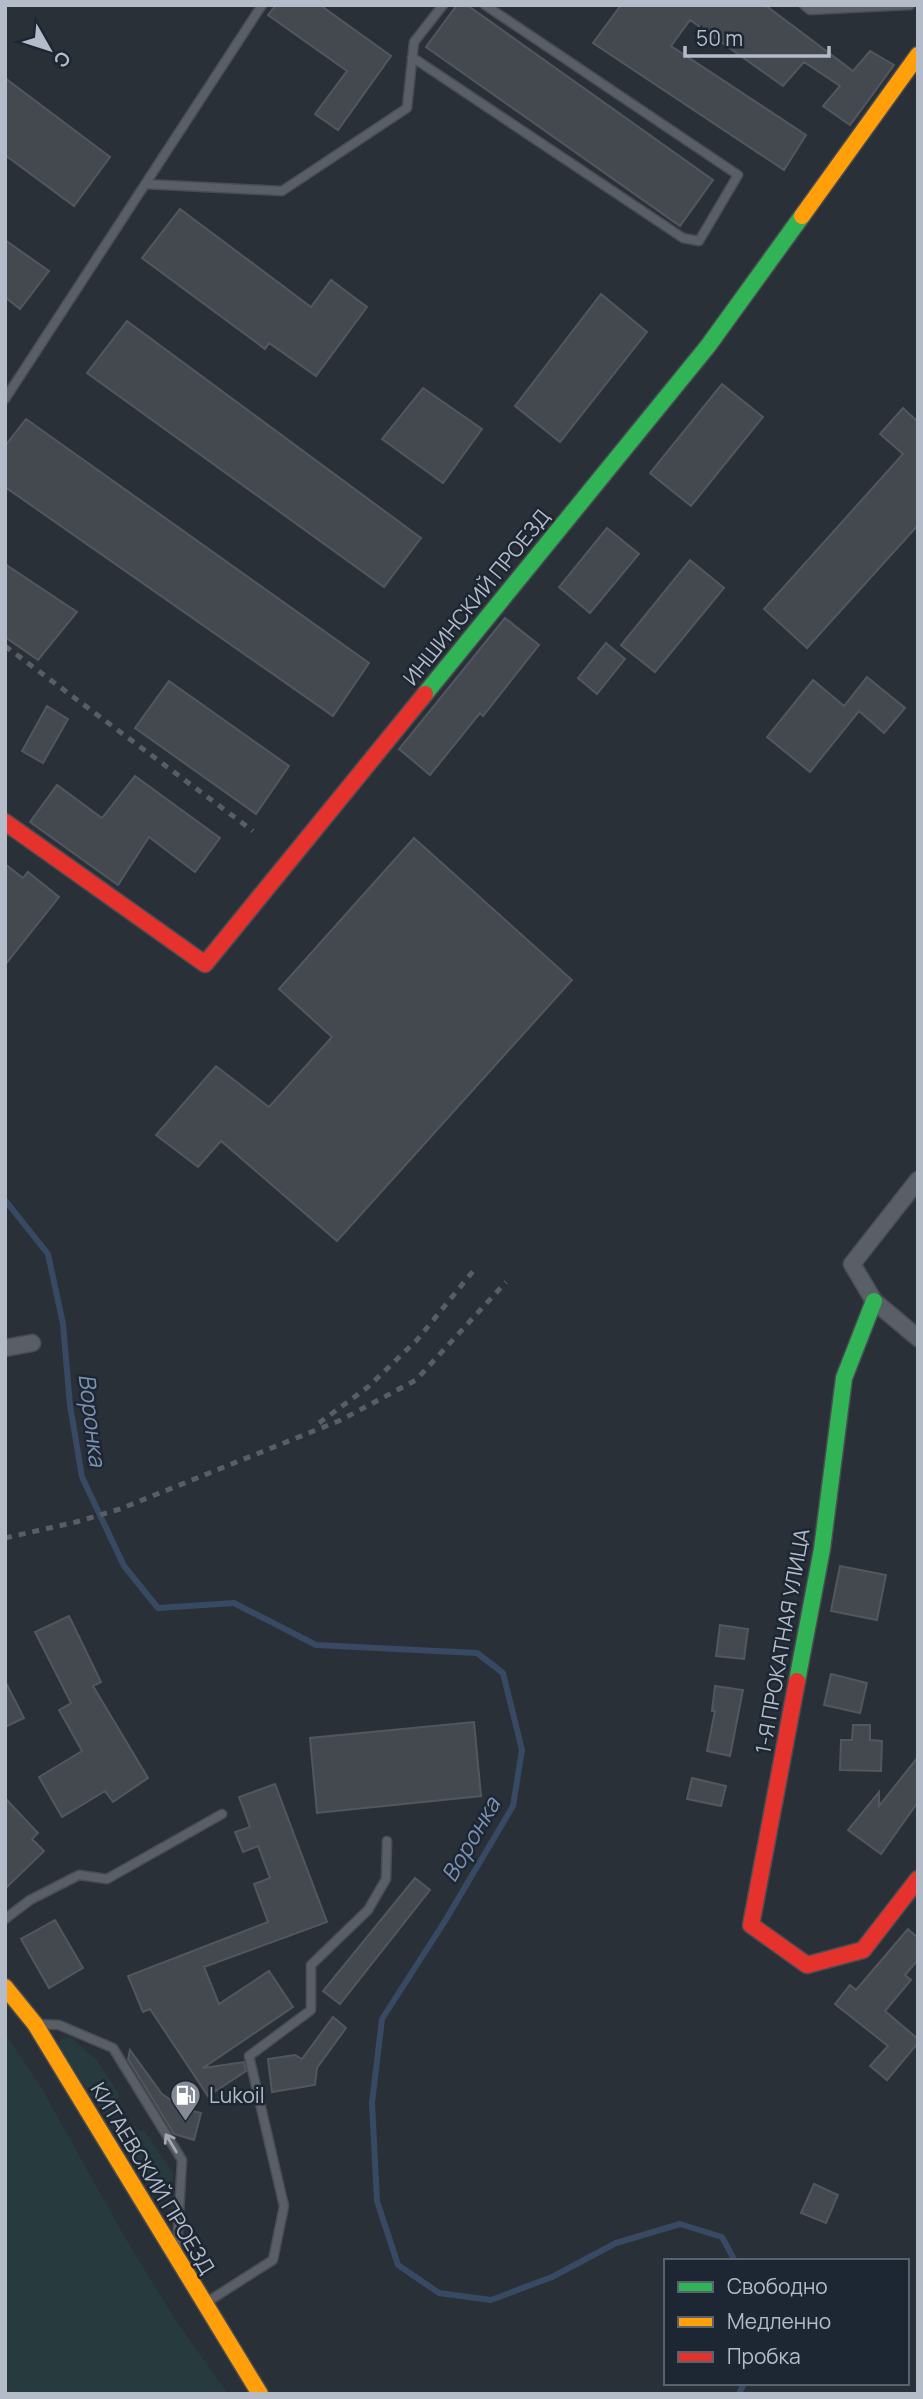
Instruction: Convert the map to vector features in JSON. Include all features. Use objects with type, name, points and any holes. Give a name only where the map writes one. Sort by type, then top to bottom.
[{"type":"street","name":"ИНШИНСКИЙ ПРОЕЗД","points":[[5,822],[205,964],[708,346],[918,55]]},
{"type":"street","points":[[918,1180],[852,1264],[874,1301],[918,1338]]},
{"type":"street","name":"1-Я ПРОКАТНАЯ УЛИЦА","points":[[874,1301],[844,1378],[822,1549],[751,1925],[807,1965],[863,1950],[918,1879]]},
{"type":"street","points":[[5,1348],[32,1343]]},
{"type":"street","name":"КИТАЕВСКИЙ ПРОЕЗД","points":[[5,1987],[34,2024],[260,2394]]},
{"type":"lane","points":[[5,399],[262,5]]},
{"type":"lane","points":[[145,184],[282,191],[407,108],[414,42],[443,5]]},
{"type":"lane","points":[[412,57],[683,238],[699,241],[738,175],[485,5]]},
{"type":"lane","points":[[804,5],[810,10],[909,5]]},
{"type":"lane","points":[[5,1919],[30,1900],[79,1875],[107,1879],[222,1814]]},
{"type":"lane","points":[[205,2303],[272,2260],[284,2206],[250,2056],[311,2011],[311,1965],[368,1910],[386,1878],[387,1841]]},
{"type":"lane","points":[[34,2024],[59,2025],[113,2048],[182,2160],[177,2258]]},
{"type":"green space","points":[[5,2033],[42,2089],[124,2236],[176,2321],[228,2394],[5,2394]]},
{"type":"green space","points":[[70,2037],[97,2060],[119,2094],[115,2107],[105,2115],[58,2046],[61,2039]]},
{"type":"green space","points":[[136,2130],[145,2132],[173,2173],[172,2181],[167,2187],[153,2189],[126,2152],[127,2139]]},
{"type":"building","points":[[276,5],[320,5],[391,56],[338,130],[315,114],[347,71],[268,15]]},
{"type":"building","points":[[457,5],[467,5],[713,180],[680,226],[426,47]]},
{"type":"building","points":[[621,5],[765,5],[853,71],[870,51],[894,65],[850,125],[823,106],[840,86],[804,62],[783,86],[690,20],[671,46],[806,135],[784,170],[593,43]]},
{"type":"building","points":[[5,78],[110,157],[74,206],[5,155]]},
{"type":"building","points":[[180,209],[311,307],[331,280],[367,307],[316,376],[269,343],[265,349],[142,258]]},
{"type":"building","points":[[5,240],[49,271],[20,309],[5,297]]},
{"type":"building","points":[[601,294],[647,332],[560,442],[515,406]]},
{"type":"building","points":[[127,321],[421,538],[384,587],[87,373]]},
{"type":"building","points":[[722,384],[763,417],[691,506],[650,473]]},
{"type":"building","points":[[423,388],[482,429],[443,483],[382,439]]},
{"type":"building","points":[[903,408],[918,422],[918,525],[807,648],[764,609],[903,454],[880,434]]},
{"type":"building","points":[[26,419],[369,663],[333,716],[5,487],[5,446]]},
{"type":"building","points":[[607,528],[639,554],[590,613],[559,587]]},
{"type":"building","points":[[690,560],[724,588],[655,672],[621,645]]},
{"type":"building","points":[[5,564],[77,612],[38,660],[5,637]]},
{"type":"building","points":[[505,618],[539,645],[483,716],[480,713],[430,775],[399,749]]},
{"type":"building","points":[[606,643],[625,659],[597,694],[578,678]]},
{"type":"building","points":[[867,677],[905,708],[884,733],[859,711],[810,772],[767,737],[813,680],[844,706]]},
{"type":"building","points":[[169,681],[289,766],[256,814],[135,728]]},
{"type":"building","points":[[47,706],[68,719],[43,763],[22,751]]},
{"type":"building","points":[[135,776],[220,838],[195,872],[149,837],[118,885],[30,822],[57,785],[102,818]]},
{"type":"building","points":[[414,838],[572,980],[337,1241],[221,1141],[198,1167],[156,1135],[216,1066],[269,1107],[332,1037],[279,989]]},
{"type":"building","points":[[5,864],[23,878],[28,872],[59,897],[5,965]]},
{"type":"building","points":[[840,1566],[886,1575],[877,1620],[831,1611]]},
{"type":"building","points":[[69,1616],[101,1682],[93,1686],[148,1778],[113,1802],[105,1791],[62,1817],[39,1777],[82,1751],[59,1710],[71,1703],[35,1632]]},
{"type":"building","points":[[720,1625],[748,1629],[744,1659],[716,1656]]},
{"type":"building","points":[[831,1674],[867,1683],[860,1713],[824,1705]]},
{"type":"building","points":[[5,1681],[24,1718],[5,1727]]},
{"type":"building","points":[[715,1686],[743,1690],[730,1756],[707,1751],[715,1711],[712,1711]]},
{"type":"building","points":[[474,1722],[481,1796],[317,1813],[310,1738]]},
{"type":"building","points":[[853,1725],[870,1725],[870,1740],[882,1741],[881,1771],[840,1770],[841,1740],[852,1740]]},
{"type":"building","points":[[918,1757],[918,1802],[881,1854],[848,1830],[879,1792],[879,1806]]},
{"type":"building","points":[[692,1778],[726,1786],[721,1806],[687,1799]]},
{"type":"building","points":[[275,1784],[327,1922],[204,1967],[219,2004],[269,1971],[293,2007],[203,2068],[244,2062],[246,2071],[208,2096],[150,2009],[143,2012],[128,1976],[268,1922],[254,1884],[270,1878],[258,1846],[243,1852],[235,1832],[250,1827],[239,1797]]},
{"type":"building","points":[[5,1798],[38,1833],[32,1839],[44,1851],[5,1889]]},
{"type":"building","points":[[415,1878],[430,1890],[340,2004],[323,1991]]},
{"type":"building","points":[[55,1920],[83,1968],[49,1988],[21,1939]]},
{"type":"building","points":[[908,1929],[918,1938],[918,1960],[905,1975],[911,1980],[885,2011],[918,2039],[918,2043],[887,2080],[870,2066],[888,2046],[835,2004],[850,1985],[856,1990]]},
{"type":"building","points":[[333,2017],[346,2028],[317,2068],[315,2085],[272,2092],[268,2059],[295,2055],[302,2059]]},
{"type":"building","points":[[130,2050],[162,2094],[184,2109],[201,2113],[194,2140],[174,2134],[128,2059]]},
{"type":"building","points":[[814,2184],[838,2195],[826,2223],[801,2213]]},
{"type":"waterway","name":"Воронка","points":[[5,1200],[48,1254],[63,1324],[70,1405],[82,1477],[124,1566],[158,1608],[234,1603],[316,1645],[477,1653],[503,1673],[522,1750],[513,1806],[445,1921],[382,2019],[372,2103],[377,2201],[398,2265],[439,2293],[491,2300],[552,2277],[616,2243],[680,2224],[722,2237],[734,2259]]},
{"type":"waterway","name":"Воронка","points":[[739,2394],[743,2385]]},
{"type":"railway","points":[[5,646],[253,831]]},
{"type":"railway","points":[[319,1423],[368,1387],[417,1340],[474,1270]]},
{"type":"railway","points":[[5,1538],[120,1509],[341,1420],[416,1380],[506,1282]]},
{"type":"traffic: fast","points":[[425,694],[708,346],[802,216]]},
{"type":"traffic: fast","points":[[797,1681],[822,1549],[844,1378],[874,1301]]},
{"type":"traffic: slow","points":[[802,216],[918,55]]},
{"type":"traffic: slow","points":[[5,1987],[35,2024],[260,2394]]},
{"type":"traffic: jam","points":[[5,822],[205,964],[425,694]]},
{"type":"traffic: jam","points":[[797,1681],[751,1925],[807,1965],[863,1950],[918,1879]]},
{"type":"place","name":"Lukoil","points":[[186,2122]]}]
